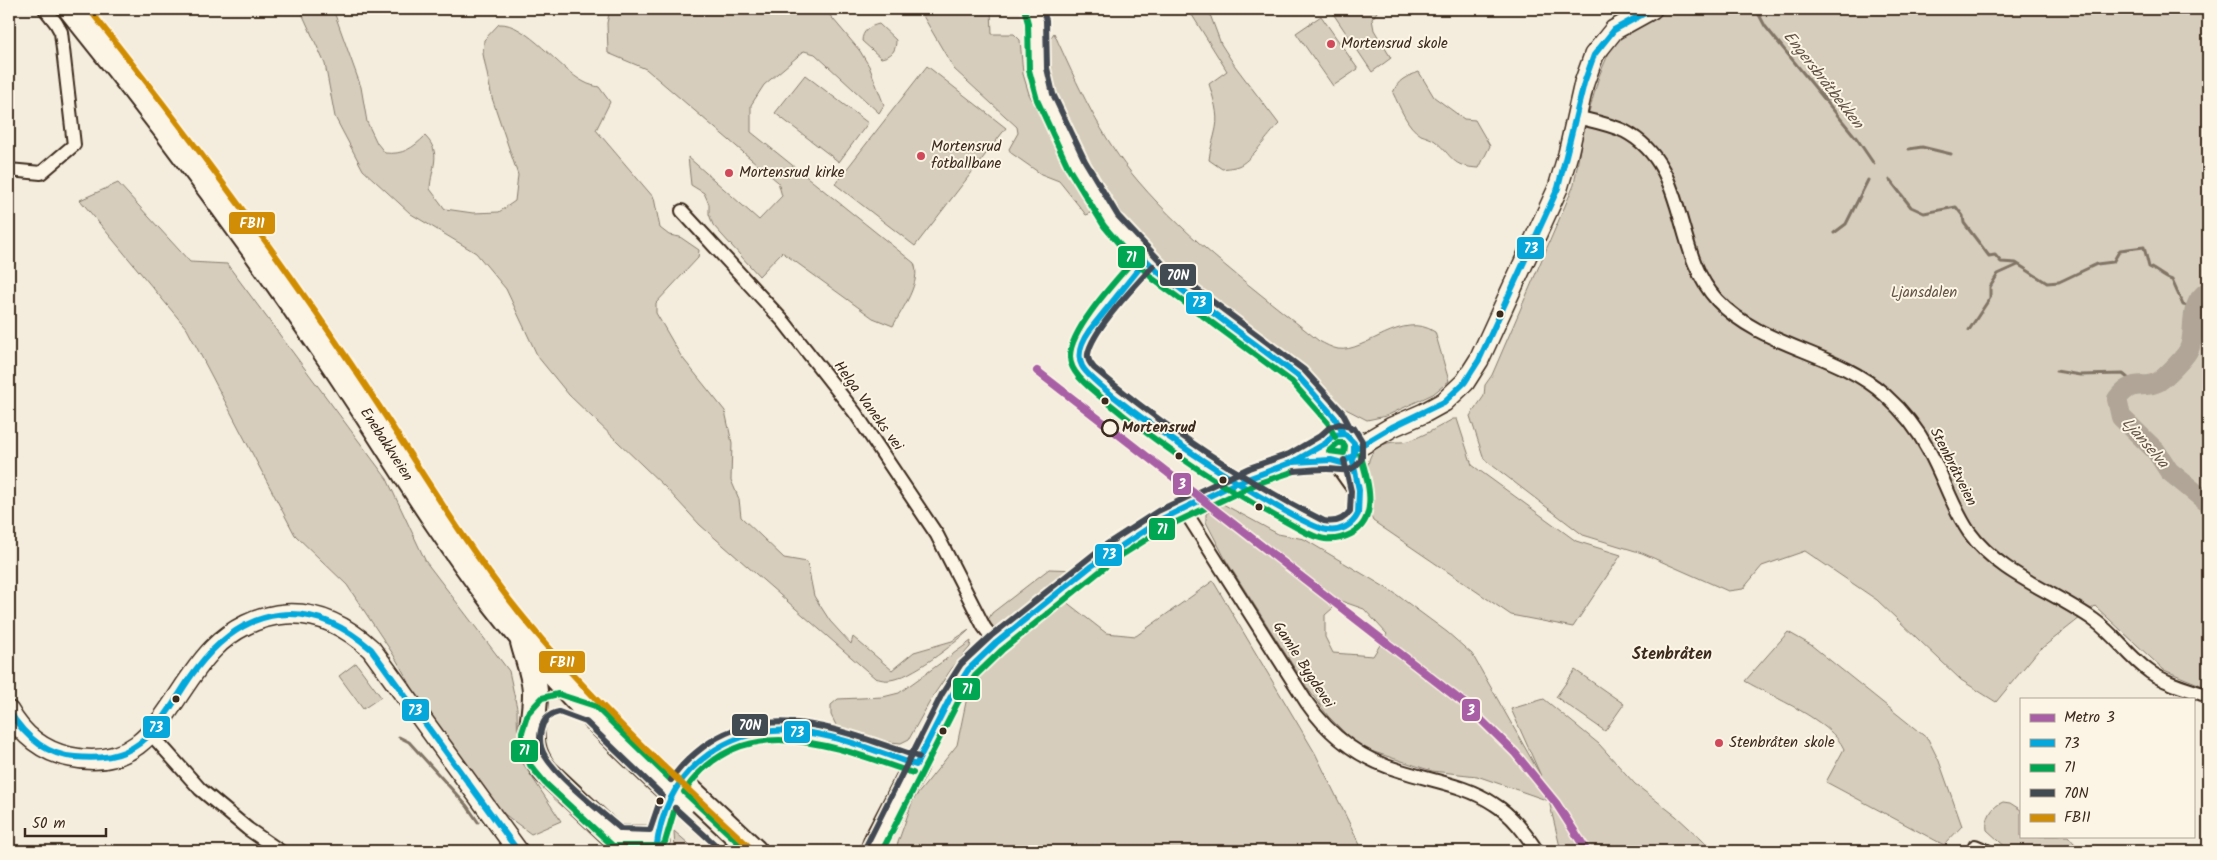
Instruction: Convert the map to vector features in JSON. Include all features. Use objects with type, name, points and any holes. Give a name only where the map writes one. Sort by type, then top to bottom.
[{"type":"highway","name":"Enebakkveien","points":[[71,9],[136,79]]},
{"type":"highway","name":"Enebakkveien","points":[[89,9],[136,79],[300,290],[460,532],[504,593],[661,773]]},
{"type":"highway","name":"Enebakkveien","points":[[155,103],[217,197],[356,397],[460,556],[521,637],[591,714],[661,773],[686,797],[735,851]]},
{"type":"highway","points":[[521,637],[531,669],[535,691],[531,746],[540,764],[627,847],[652,847]]},
{"type":"highway","points":[[534,719],[546,706],[556,702],[591,714]]},
{"type":"highway","points":[[872,848],[916,765]]},
{"type":"highway","name":"Enebakkveien","points":[[686,797],[754,851]]},
{"type":"street","points":[[9,170],[41,173],[74,145],[61,32],[44,9]]},
{"type":"street","points":[[1033,9],[1037,21],[1037,54],[1041,85],[1057,126],[1101,206],[1122,236],[1146,260],[1158,272],[1290,370],[1305,383],[1321,404],[1358,483],[1360,508],[1356,518],[1345,528],[1330,531],[1321,530],[1244,487],[1193,455],[1129,407],[1084,370],[1079,356],[1084,338],[1146,260]]},
{"type":"street","points":[[652,847],[664,811],[685,775],[715,748],[744,734],[772,728],[796,730],[916,765],[962,678],[996,643],[1109,553],[1162,518],[1218,491],[1266,471],[1340,447],[1392,427],[1444,402],[1459,389],[1472,372],[1555,196],[1566,165],[1586,73],[1598,48],[1614,30],[1648,11]]},
{"type":"street","name":"Stenbråtveien","points":[[1576,118],[1623,131],[1640,142],[1654,155],[1672,187],[1686,242],[1697,271],[1707,288],[1724,307],[1755,328],[1850,371],[1874,386],[1893,402],[1915,428],[1930,452],[1953,505],[1965,525],[1990,554],[2019,576],[2096,621],[2150,672],[2177,685],[2208,696]]},
{"type":"street","name":"Helga Vaneks vei","points":[[682,211],[784,322],[856,414],[937,535],[984,627],[996,643]]},
{"type":"street","points":[[1340,447],[1359,497]]},
{"type":"street","name":"Gamle Bygdevei","points":[[1183,508],[1307,703],[1328,729],[1353,750],[1376,762],[1462,788],[1490,801],[1509,816],[1537,851]]},
{"type":"street","points":[[9,711],[16,723],[32,739],[52,752],[75,758],[100,759],[115,756],[129,750],[151,734],[206,657],[234,631],[250,623],[276,615],[304,614],[322,618],[346,629],[371,649],[518,851]]},
{"type":"street","points":[[151,734],[189,778],[208,796],[248,829],[280,851]]},
{"type":"street","points":[[1975,846],[1987,851]]},
{"type":"green space","points":[[300,9],[333,9],[361,87],[367,122],[377,143],[385,153],[397,153],[407,150],[425,136],[434,149],[435,155],[430,189],[445,209],[473,213],[499,212],[515,201],[518,175],[492,98],[483,54],[484,40],[499,24],[509,25],[520,31],[531,38],[575,76],[586,83],[599,87],[610,102],[596,130],[654,198],[660,228],[669,235],[680,237],[699,250],[698,258],[656,303],[656,313],[681,356],[725,411],[732,443],[731,480],[739,499],[741,517],[784,558],[807,562],[814,596],[830,621],[851,644],[853,637],[892,670],[914,652],[952,641],[969,630],[943,651],[909,673],[890,680],[875,678],[700,525],[666,488],[569,395],[538,357],[506,289],[476,253],[411,214],[363,170],[335,117],[325,64]]},
{"type":"green space","points":[[610,9],[823,9],[828,13],[860,51],[869,66],[884,105],[879,113],[815,54],[804,51],[764,85],[751,105],[751,132],[914,263],[916,270],[913,287],[906,304],[893,326],[873,318],[782,252],[759,276],[713,225],[709,214],[709,204],[704,193],[691,185],[688,157],[759,220],[782,196],[778,182],[646,69],[608,53],[607,23]]},
{"type":"green space","points":[[919,9],[991,9],[992,34],[1014,34],[1020,40],[1023,74],[1029,94],[1068,174],[1091,211],[1089,214],[1086,215],[1059,181],[1041,174],[1011,153],[1009,149],[1018,133],[1017,127],[954,69]]},
{"type":"green space","points":[[1178,9],[1208,9],[1221,44],[1235,66],[1279,124],[1253,154],[1238,166],[1222,169],[1209,160],[1217,117],[1209,84],[1227,71],[1192,15]]},
{"type":"green space","points":[[1330,9],[1376,9],[1377,12],[1372,19],[1374,30],[1391,58],[1372,72]]},
{"type":"green space","name":"Ljansdalen","points":[[1673,9],[2208,9],[2208,688],[2164,670],[2095,606],[2037,652],[1996,702],[1961,680],[1877,600],[1805,551],[1762,566],[1743,589],[1728,591],[1642,553],[1583,535],[1484,459],[1470,416],[1484,396],[1485,385],[1492,375],[1574,185],[1582,137],[1599,76],[1613,43],[1636,26]]},
{"type":"green space","points":[[1321,16],[1358,69],[1333,86],[1296,33]]},
{"type":"green space","points":[[879,24],[896,40],[893,52],[881,58],[862,41],[863,34],[867,30]]},
{"type":"green space","points":[[1054,33],[1081,91],[1112,147],[1158,203],[1202,245],[1319,341],[1333,348],[1349,349],[1397,329],[1410,326],[1422,327],[1435,332],[1449,381],[1433,394],[1386,416],[1367,420],[1340,406],[1328,397],[1312,378],[1224,312],[1156,256],[1133,234],[1101,192],[1058,107],[1051,85],[1047,53],[1049,40]]},
{"type":"green space","name":"Mortensrud fotballbane","points":[[927,66],[1006,128],[915,246],[835,184]]},
{"type":"green space","points":[[1419,72],[1434,97],[1464,119],[1475,120],[1490,146],[1479,168],[1463,165],[1453,160],[1441,146],[1430,138],[1421,135],[1408,122],[1393,93],[1395,88],[1406,77]]},
{"type":"green space","points":[[805,75],[868,123],[839,162],[775,113]]},
{"type":"green space","points":[[118,183],[190,262],[227,264],[387,479],[426,562],[509,671],[517,708],[518,756],[561,821],[531,834],[491,804],[425,710],[393,654],[347,585],[295,535],[187,329],[80,200]]},
{"type":"green space","points":[[1453,419],[1457,419],[1472,465],[1576,541],[1621,555],[1573,627],[1511,615],[1373,521],[1368,469],[1374,451],[1388,443],[1405,442],[1414,439]]},
{"type":"green space","points":[[1221,503],[1278,534],[1304,539],[1393,592],[1447,632],[1472,654],[1541,776],[1511,709],[1544,699],[1599,744],[1635,784],[1676,816],[1714,851],[1561,851],[1549,801],[1477,776],[1432,771],[1368,750],[1351,739],[1328,716],[1308,689],[1227,562],[1206,522],[1206,514]],"holes":[[[1341,601],[1364,609],[1387,634],[1373,656],[1333,653],[1325,637],[1325,615]]]},
{"type":"green space","points":[[1049,569],[1081,570],[1000,630],[992,627],[988,620],[992,613]]},
{"type":"green space","points":[[1213,581],[1315,753],[1363,851],[895,851],[913,800],[957,745],[970,683],[1065,601],[1106,633],[1136,636]]},
{"type":"green space","points":[[1788,632],[1811,645],[1928,739],[1939,761],[1962,826],[1944,845],[1826,782],[1844,749],[1837,738],[1827,728],[1800,710],[1745,681]]},
{"type":"green space","points":[[971,641],[970,647],[952,668],[933,696],[909,739],[901,743],[890,742],[837,727],[831,715],[831,705],[838,699],[883,697],[899,693]]},
{"type":"green space","points":[[356,663],[381,697],[363,709],[339,676]]},
{"type":"green space","points":[[1575,670],[1624,704],[1605,731],[1556,697]]},
{"type":"green space","points":[[2003,802],[2010,803],[2020,809],[2020,838],[2070,838],[2081,851],[2010,851],[1987,830],[1990,813]]},
{"type":"green space","points":[[674,831],[697,851],[675,851]]},
{"type":"waterway","name":"Engersbråtbekken","points":[[1756,9],[1765,26],[1857,139],[1874,164]]},
{"type":"waterway","points":[[2198,9],[2208,21]]},
{"type":"waterway","points":[[1909,149],[1922,147],[1951,154]]},
{"type":"waterway","points":[[1834,233],[1846,224],[1868,180]]},
{"type":"waterway","name":"Engersbråtbekken","points":[[1890,180],[1911,207],[1924,213],[1956,207],[1963,216],[1964,223],[1989,256],[1995,255],[2001,262],[2016,263],[2047,283],[2059,282],[2097,264],[2113,262],[2120,250],[2144,247],[2149,267],[2172,280],[2183,305],[2197,307]]},
{"type":"waterway","points":[[1969,330],[1990,298],[1990,287],[1998,274],[2018,265]]},
{"type":"waterway","name":"Ljanselva","points":[[2208,291],[2201,297],[2194,313],[2191,344],[2183,358],[2158,382],[2128,389],[2117,399],[2121,417],[2156,451],[2169,471],[2208,503]]},
{"type":"waterway","points":[[2056,371],[2080,375],[2123,374],[2136,385]]},
{"type":"waterway","points":[[399,737],[409,742],[467,806],[478,822]]},
{"type":"metro line","name":"3","points":[[1037,371],[1465,704],[1515,753],[1556,803],[1587,851]]},
{"type":"transit line","name":"FB11","points":[[89,9],[192,142],[292,278],[475,554],[519,612],[602,706],[754,851]]},
{"type":"transit line","name":"70N","points":[[1042,9],[1046,20],[1047,68],[1053,94],[1085,161],[1118,216],[1164,265],[1304,370],[1342,412],[1351,429]]},
{"type":"transit line","name":"73","points":[[1355,449],[1392,427],[1444,402],[1465,382],[1479,360],[1558,188],[1584,83],[1594,55],[1614,30],[1652,9]]},
{"type":"transit line","name":"71","points":[[1025,12],[1028,23],[1029,70],[1037,100],[1069,169],[1104,226],[1125,251],[1153,279],[1292,382],[1328,423],[1335,437]]},
{"type":"transit line","name":"71","points":[[1139,254],[1097,303],[1072,345],[1070,357],[1074,370],[1089,387],[1159,442],[1217,482],[1257,506],[1319,538],[1332,539],[1351,534],[1366,519],[1369,509],[1368,486],[1360,454]]},
{"type":"transit line","name":"73","points":[[1343,433],[1335,418],[1298,376],[1158,272],[1146,260],[1084,339],[1080,361],[1095,381],[1197,457],[1308,523],[1327,530],[1336,530],[1349,525],[1358,514],[1359,490],[1352,457]]},
{"type":"transit line","name":"70N","points":[[1153,266],[1097,333],[1088,354],[1094,368],[1148,411],[1204,451],[1263,488],[1324,521],[1332,522],[1339,520],[1350,511],[1351,491],[1344,460]]},
{"type":"transit line","name":"70N","points":[[865,848],[942,694],[961,664],[991,636],[1104,546],[1158,511],[1249,468],[1289,454],[1320,436],[1330,427],[1339,424],[1354,428],[1362,441],[1362,458],[1358,464],[1350,469],[1295,471]]},
{"type":"transit line","name":"73","points":[[1345,434],[1354,443],[1354,455],[1342,463],[1331,460],[1293,462],[1326,443],[1333,435],[1345,434]]},
{"type":"transit line","name":"71","points":[[1338,443],[1343,443],[1345,446],[1344,453],[1329,451],[1338,443]]},
{"type":"transit line","name":"73","points":[[656,851],[664,813],[675,790],[690,770],[726,744],[752,734],[779,731],[806,732],[861,746],[916,765],[950,698],[968,670],[996,643],[1090,567],[1162,519],[1234,484],[1293,462]]},
{"type":"transit line","name":"71","points":[[882,851],[958,702],[975,676],[1002,650],[1114,560],[1166,527],[1256,484],[1295,471]]},
{"type":"transit line","name":"73","points":[[9,711],[29,736],[45,748],[64,755],[84,758],[117,755],[140,743],[157,727],[197,668],[216,647],[236,631],[258,620],[280,615],[302,615],[325,621],[348,632],[371,649],[518,851]]},
{"type":"transit line","name":"71","points":[[671,780],[595,706],[558,694],[542,698],[528,713],[522,732],[522,745],[530,765],[545,783],[613,846],[662,846],[665,842],[675,808]]},
{"type":"transit line","name":"70N","points":[[559,712],[586,722],[662,795],[650,830],[621,829],[580,794],[551,765],[542,750],[540,733],[543,723],[547,718],[559,712]]},
{"type":"transit line","name":"70N","points":[[671,780],[678,770],[703,747],[728,732],[754,724],[782,722],[810,725],[865,739],[919,757]]},
{"type":"transit line","name":"71","points":[[741,845],[684,792],[707,765],[733,749],[761,741],[791,740],[853,753],[913,773]]},
{"type":"transit line","name":"70N","points":[[675,808],[722,851]]},
{"type":"place","name":"Mortensrud skole","points":[[1331,44]]},
{"type":"place","name":"Mortensrud fotballbane","points":[[921,156]]},
{"type":"place","name":"Mortensrud kirke","points":[[729,173]]},
{"type":"place","name":"Mortensrud","points":[[1110,428]]},
{"type":"place","name":"Stenbråten skole","points":[[1719,743]]},
{"type":"district","name":"Stenbråten","points":[[1672,654]]}]
